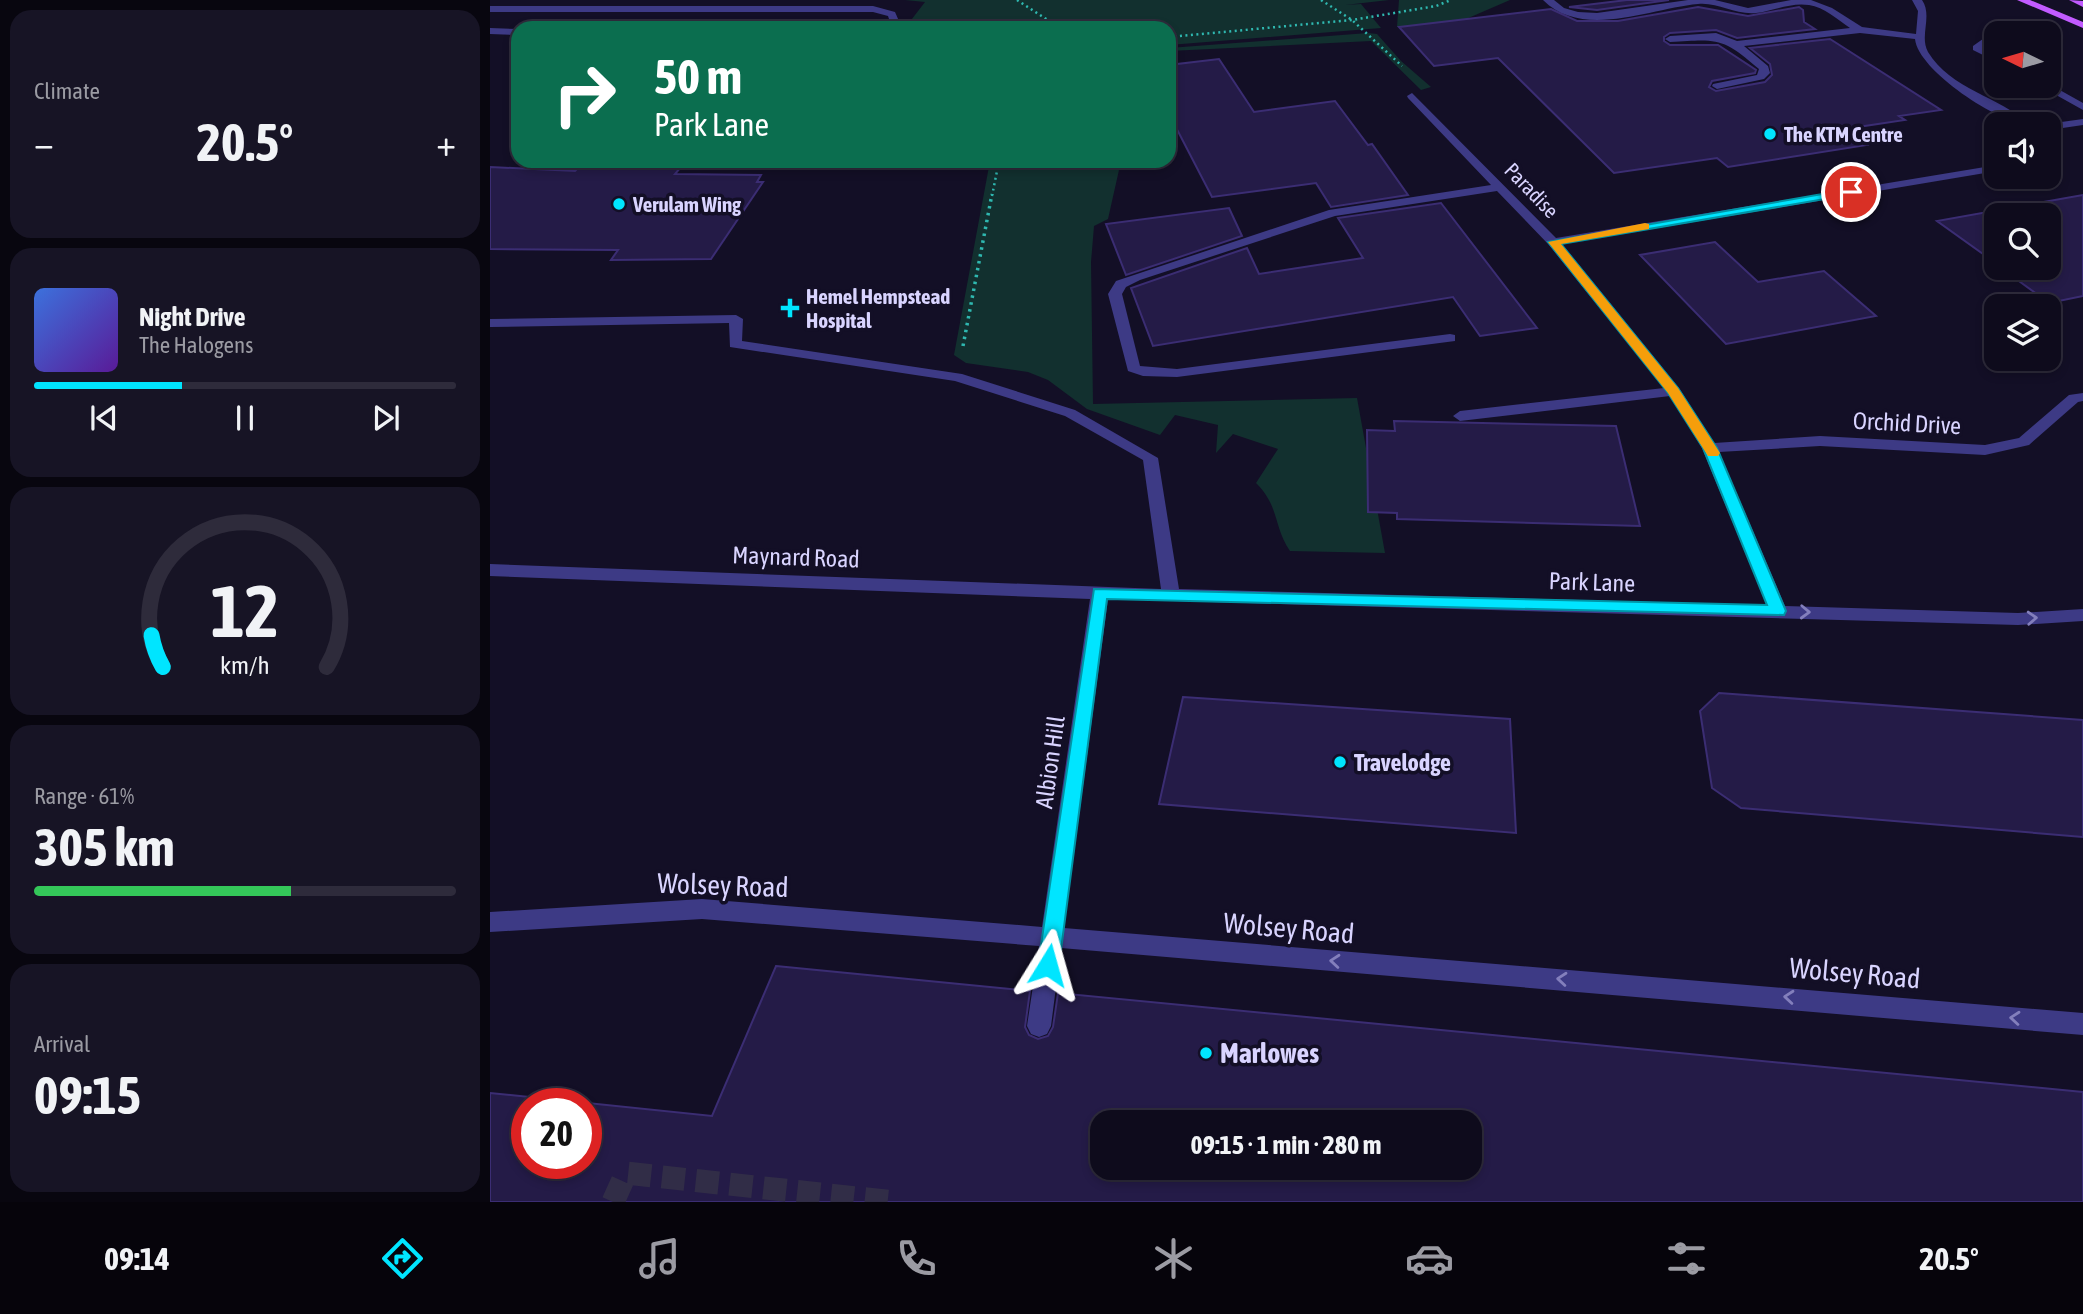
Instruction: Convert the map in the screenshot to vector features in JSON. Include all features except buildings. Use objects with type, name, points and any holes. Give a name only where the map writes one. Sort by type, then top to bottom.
[{"type":"main road","points":[[2022,0],[2083,25]]},
{"type":"main road","points":[[2074,0],[2083,4]]},
{"type":"street","points":[[1548,0],[1566,12],[1583,16],[1642,11],[1698,1],[1713,1],[1749,10],[1814,1],[1860,30]]},
{"type":"street","points":[[1917,0],[1922,9],[1919,37],[1921,49],[1940,70],[2005,112]]},
{"type":"street","points":[[490,9],[873,9],[892,14],[894,21]]},
{"type":"street","points":[[1736,44],[1860,30],[1919,37]]},
{"type":"street","points":[[490,32],[511,32]]},
{"type":"street","points":[[1670,39],[1716,36],[1736,44],[1764,68],[1765,73],[1760,78],[1717,86]]},
{"type":"street","points":[[1984,42],[1976,48],[1984,52]]},
{"type":"street","points":[[2062,95],[2083,107]]},
{"type":"street","name":"Paradise","points":[[1412,96],[1553,242],[1674,391],[1710,448],[1778,611]]},
{"type":"street","points":[[2061,125],[2083,122]]},
{"type":"street","points":[[1553,242],[1984,170]]},
{"type":"street","points":[[1450,338],[1177,373],[1143,372],[1133,368],[1115,294],[1121,284],[1135,277],[1333,213],[1500,187]]},
{"type":"street","points":[[490,324],[736,318],[735,344],[957,377],[1070,413],[1150,458],[1171,595]]},
{"type":"street","points":[[1460,416],[1674,391]]},
{"type":"street","name":"Orchid Drive","points":[[1710,448],[1820,441],[1985,450],[2024,442],[2074,398],[2083,397]]},
{"type":"street","name":"Maynard Road","points":[[490,570],[1100,593]]},
{"type":"street","name":"Park Lane","points":[[1100,593],[2018,619],[2083,615]]},
{"type":"street","name":"Albion Hill","points":[[1039,1026],[1100,593]]},
{"type":"street","name":"Wolsey Road","points":[[490,922],[702,909],[1797,998],[2083,1024]]},
{"type":"path","points":[[1017,0],[1049,21]]},
{"type":"path","points":[[1321,0],[1352,20],[1430,91],[1412,96]]},
{"type":"path","points":[[1176,36],[1352,20],[1436,6],[1449,0]]},
{"type":"path","points":[[957,377],[998,168]]},
{"type":"green space","points":[[905,0],[1389,0],[1345,5],[1361,4],[1381,28],[1176,44],[1176,21],[910,21],[925,2]]},
{"type":"green space","points":[[1399,0],[1510,0],[1466,19],[1397,27]]},
{"type":"green space","points":[[1377,34],[1401,61],[1431,87],[1421,90],[1371,41],[1176,51],[1176,47]]},
{"type":"green space","points":[[989,168],[1119,168],[1108,219],[1094,226],[1091,262],[1093,404],[1357,398],[1385,553],[1290,551],[1269,500],[1256,483],[1278,449],[1233,434],[1216,453],[1218,425],[1175,415],[1160,435],[1087,409],[1048,380],[1028,372],[966,363],[954,355]]},
{"type":"tunnel","points":[[613,1202],[626,1173],[895,1202]]},
{"type":"slow traffic","points":[[1645,227],[1553,242],[1674,391],[1713,453]]},
{"type":"place","name":"The KTM Centre","points":[[1770,134]]},
{"type":"place","name":"Verulam Wing","points":[[619,204]]},
{"type":"place","name":"Hemel Hempstead Hospital","points":[[790,308]]},
{"type":"place","name":"Travelodge","points":[[1340,762]]},
{"type":"place","name":"Marlowes","points":[[1206,1053]]},
{"type":"route","points":[[1048,965],[1100,593],[1778,611],[1710,448],[1674,391],[1553,242],[1851,192]]}]
